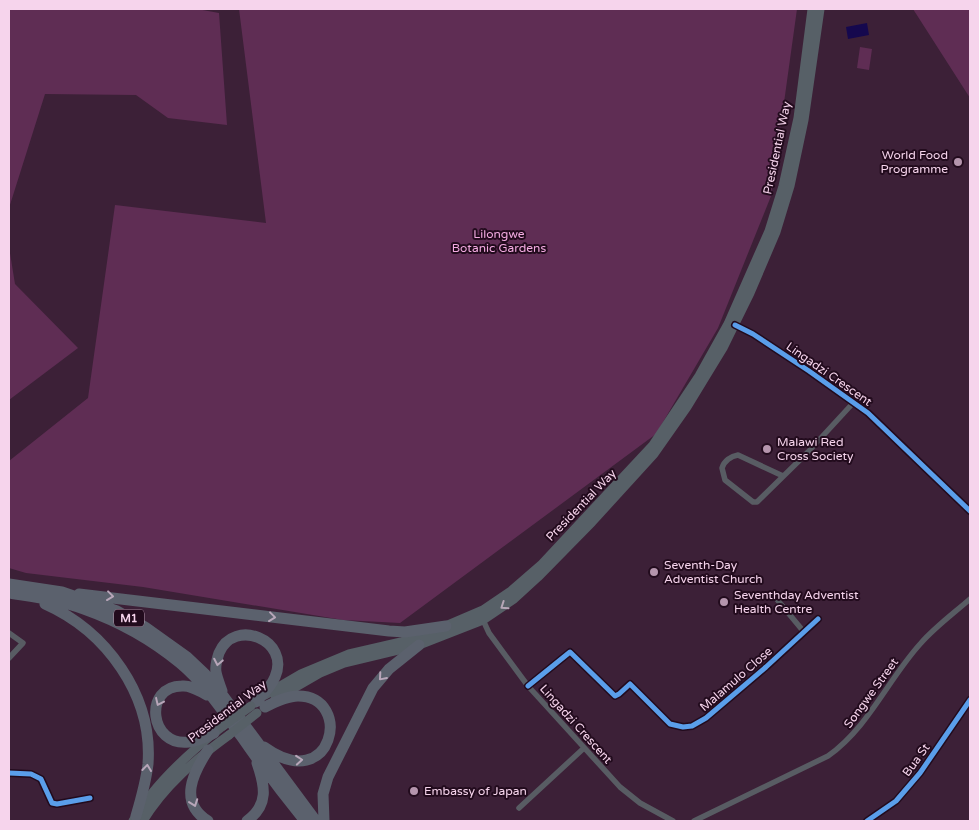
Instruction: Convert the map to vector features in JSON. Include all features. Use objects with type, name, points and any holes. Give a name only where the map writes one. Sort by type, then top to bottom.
[{"type":"highway","name":"M1","points":[[9,584],[62,592],[117,611],[145,627],[187,657],[205,674],[220,698],[299,806],[316,821]]},
{"type":"highway","points":[[62,592],[389,631],[420,630],[446,626]]},
{"type":"highway","name":"M1","points":[[9,593],[82,608],[112,620],[140,634],[181,663],[220,698]]},
{"type":"highway","points":[[27,596],[56,609],[84,627],[102,643],[119,663],[132,687],[143,714],[147,737],[148,763],[139,819]]},
{"type":"highway","points":[[214,733],[198,740],[182,743],[167,737],[162,732],[155,716],[156,707],[159,698],[164,693],[184,685],[220,698],[216,671],[220,651],[224,644],[242,635],[259,637],[268,642],[274,649],[278,659],[275,677],[257,707]]},
{"type":"highway","points":[[324,821],[323,794],[328,777],[373,688],[389,669],[419,645]]},
{"type":"highway","points":[[253,744],[282,758],[298,762],[319,753],[330,738],[329,718],[319,703],[312,699],[296,696],[257,707]]},
{"type":"highway","points":[[247,821],[259,809],[263,800],[264,789],[253,744]]},
{"type":"highway","points":[[208,750],[196,769],[190,790],[196,810],[208,821]]},
{"type":"highway","name":"M1","points":[[299,806],[305,821]]},
{"type":"main road","name":"Presidential Way","points":[[139,819],[172,783],[208,750],[229,735],[257,707],[300,674],[350,654],[400,642],[446,626],[483,610],[510,591],[541,565],[653,445],[699,376],[728,324],[769,231],[776,210],[798,118],[812,9]]},
{"type":"main road","name":"Presidential Way","points":[[139,819],[166,778],[224,726],[320,672],[344,663],[419,645],[483,620],[514,599],[592,522],[654,454],[688,407],[719,356],[770,247],[790,186],[810,88],[820,9]]},
{"type":"street","name":"Lingadzi Crescent","points":[[735,325],[753,334],[868,413],[970,511]]},
{"type":"street","points":[[783,476],[738,455],[727,460],[722,468],[725,480],[755,502],[761,499],[854,402]]},
{"type":"street","points":[[775,597],[804,632]]},
{"type":"street","name":"Songwe Street","points":[[694,821],[828,756],[840,748],[857,731],[922,641],[970,599]]},
{"type":"street","name":"Malamulo Close","points":[[528,686],[570,652],[615,696],[630,684],[670,724],[678,727],[692,726],[706,718],[759,673],[818,619]]},
{"type":"street","name":"Lingadzi Crescent","points":[[483,620],[489,633],[528,686],[584,748],[632,798],[660,816],[673,821]]},
{"type":"street","points":[[9,634],[23,643],[9,658]]},
{"type":"street","name":"Bua St","points":[[867,821],[896,801],[920,774],[970,700]]},
{"type":"street","points":[[519,808],[584,748]]},
{"type":"street","points":[[9,774],[31,774],[41,779],[52,803],[57,804],[90,798]]},
{"type":"green space","points":[[9,9],[197,9],[219,13],[227,125],[168,118],[136,95],[45,94],[9,208]]},
{"type":"green space","name":"Lilongwe Botanic Gardens","points":[[239,9],[797,9],[771,196],[718,328],[656,434],[400,623],[343,620],[143,587],[26,573],[9,568],[9,461],[88,398],[115,205],[266,223]]},
{"type":"green space","points":[[913,9],[970,9],[970,98]]},
{"type":"green space","points":[[860,47],[872,49],[869,70],[857,68]]},
{"type":"green space","points":[[9,247],[15,284],[78,348],[9,400]]},
{"type":"shaded area","points":[[867,23],[869,35],[848,39],[846,27]]},
{"type":"cycle path","points":[[735,325],[753,334],[809,371],[868,413],[970,511]]},
{"type":"cycle path","points":[[528,686],[570,652],[615,696],[630,684],[670,724],[683,727],[692,726],[706,718],[766,667],[818,619]]},
{"type":"cycle path","points":[[867,821],[896,801],[920,773],[970,700]]},
{"type":"cycle path","points":[[9,773],[31,774],[41,779],[52,803],[57,804],[90,798]]},
{"type":"place","name":"World Food Programme","points":[[958,162]]},
{"type":"place","name":"Malawi Red Cross Society","points":[[767,449]]},
{"type":"place","name":"Seventh-Day Adventist Church","points":[[654,572]]},
{"type":"place","name":"Seventhday Adventist Health Centre","points":[[724,602]]},
{"type":"place","name":"Embassy of Japan","points":[[414,791]]}]
